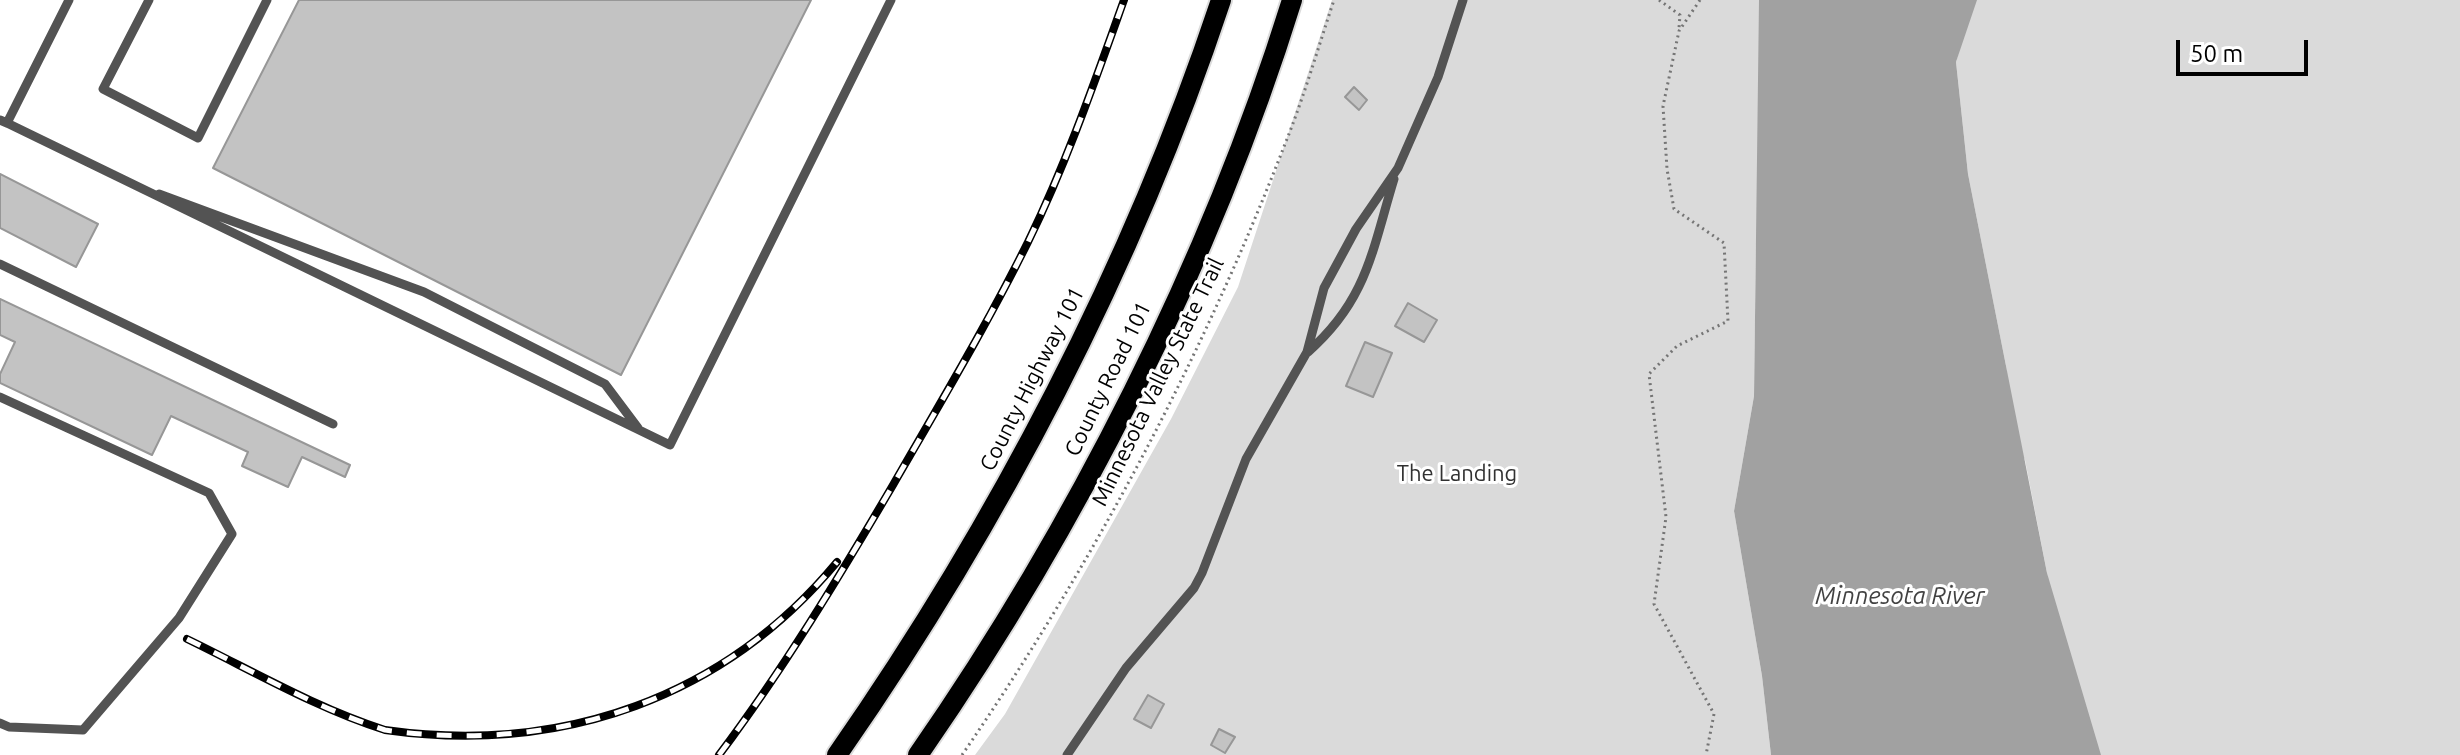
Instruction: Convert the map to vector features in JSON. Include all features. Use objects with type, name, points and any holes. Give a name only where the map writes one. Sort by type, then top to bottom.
[{"type":"main road","name":"County Highway 101","points":[[837,755],[945,588],[1051,400],[1141,208],[1221,0]]},
{"type":"main road","name":"County Road 101","points":[[918,755],[1006,620],[1132,390],[1216,204],[1292,0]]},
{"type":"lane","points":[[69,0],[3,121],[125,183],[670,445],[891,0]]},
{"type":"lane","points":[[149,0],[103,89],[198,138],[267,0]]},
{"type":"lane","points":[[1067,755],[1126,668],[1194,588],[1246,459],[1307,352],[1350,308],[1360,290],[1398,168],[1438,77],[1463,0]]},
{"type":"lane","points":[[1307,352],[1324,288],[1356,229],[1398,168]]},
{"type":"lane","points":[[125,183],[211,210],[424,292],[605,384],[640,430]]},
{"type":"lane","points":[[0,264],[333,424]]},
{"type":"lane","points":[[0,397],[209,493],[232,534],[179,618],[83,730],[9,727],[0,723]]},
{"type":"path","name":"Minnesota Valley State Trail","points":[[962,755],[1013,681],[1098,540],[1177,383],[1241,249],[1286,142],[1334,0]]},
{"type":"path","points":[[1659,0],[1680,15],[1663,106],[1674,209],[1724,243],[1728,321],[1677,346],[1649,374],[1666,517],[1654,604],[1714,714],[1706,755]]},
{"type":"path","points":[[1679,31],[1700,0]]},
{"type":"green space","name":"The Landing","points":[[1332,0],[1774,0],[1756,243],[1754,396],[1734,511],[1762,676],[1771,755],[975,755],[1005,714],[1171,419],[1238,287]]},
{"type":"green space","points":[[1974,0],[2460,0],[2460,755],[2077,755],[2047,573],[2025,460],[2015,438],[2006,366],[1968,174],[1956,62]]},
{"type":"water","name":"Minnesota River","points":[[1759,0],[1977,0],[1956,62],[1968,174],[2047,573],[2101,755],[1771,755],[1762,676],[1734,511],[1754,396]]},
{"type":"building","points":[[299,0],[811,0],[621,375],[213,168]]},
{"type":"building","points":[[1354,87],[1367,100],[1359,110],[1345,97]]},
{"type":"building","points":[[0,174],[98,224],[76,267],[0,228]]},
{"type":"building","points":[[0,299],[350,465],[345,477],[302,457],[288,487],[242,466],[248,452],[171,416],[152,455],[0,383],[0,374],[15,342],[0,335]]},
{"type":"building","points":[[1408,303],[1437,320],[1424,342],[1395,326]]},
{"type":"building","points":[[1365,342],[1392,353],[1373,397],[1346,386]]},
{"type":"building","points":[[1148,695],[1164,704],[1151,728],[1134,719]]},
{"type":"building","points":[[1219,729],[1235,737],[1225,753],[1211,745]]},
{"type":"railway","points":[[719,755],[766,690],[831,588],[996,304],[1055,183],[1124,0]]},
{"type":"railway","points":[[187,639],[309,700],[385,730],[451,735],[515,733],[577,723],[636,706],[692,681],[744,649],[793,609],[837,562]]}]
